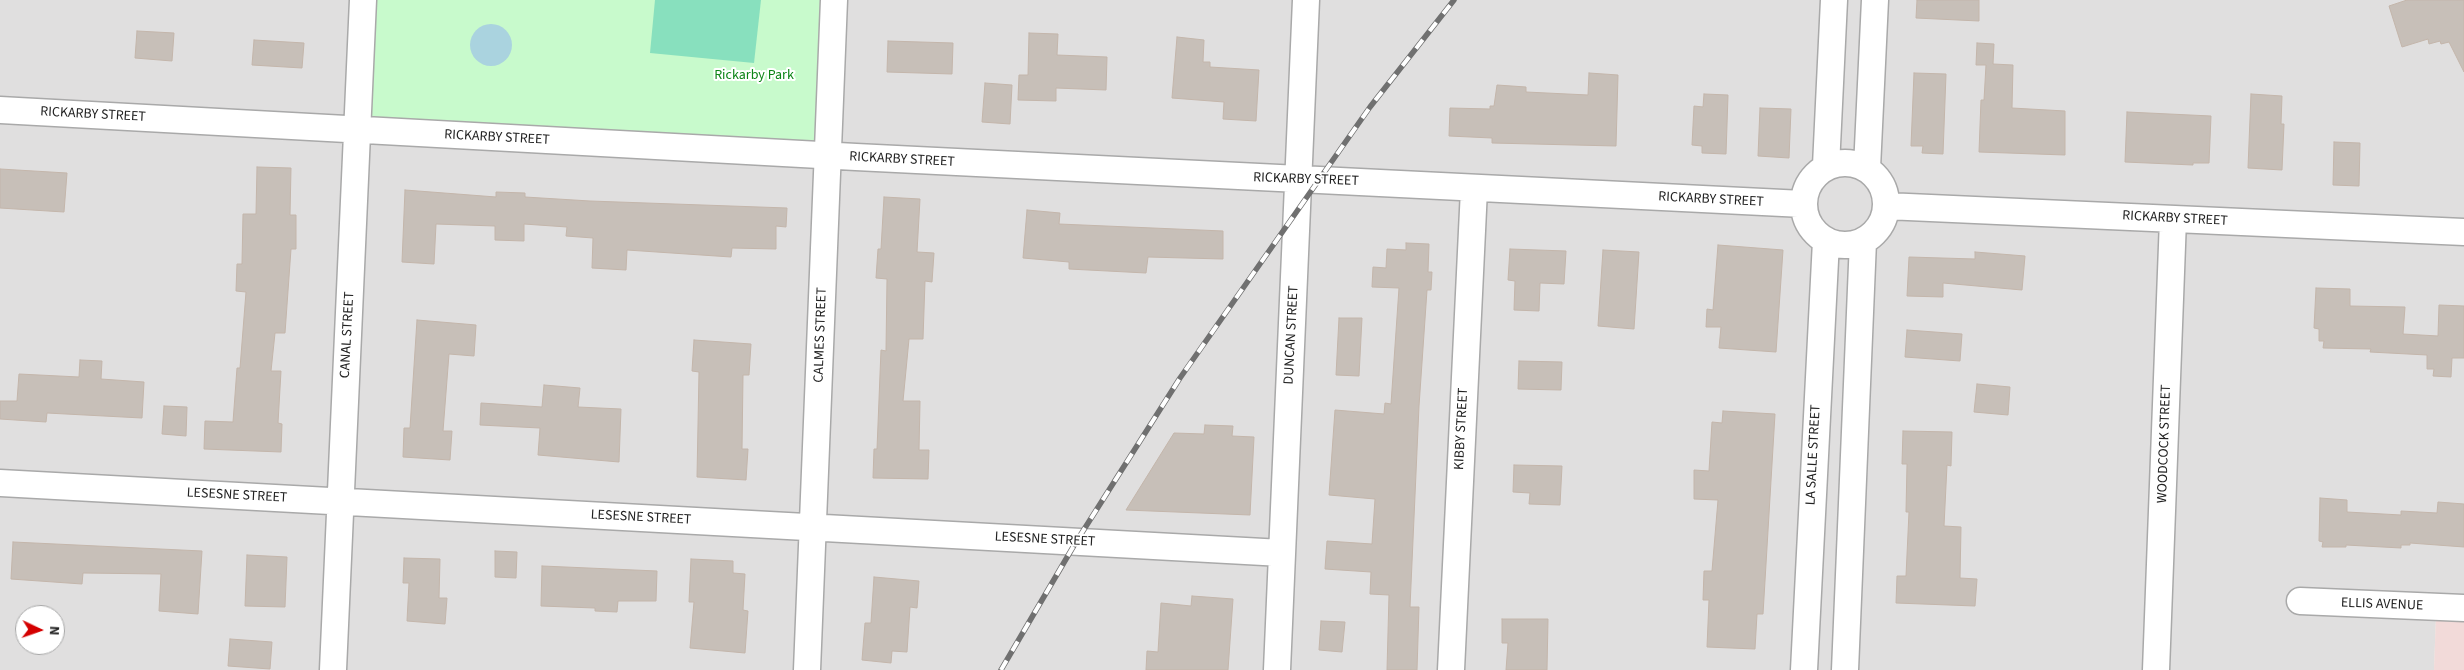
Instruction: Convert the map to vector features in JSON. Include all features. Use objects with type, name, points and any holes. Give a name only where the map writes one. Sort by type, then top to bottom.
[{"type":"street","name":"CANAL STREET","points":[[333,670],[363,0]]},
{"type":"street","name":"CALMES STREET","points":[[808,670],[834,0]]},
{"type":"street","name":"DUNCAN STREET","points":[[1277,670],[1306,0]]},
{"type":"street","points":[[1826,166],[1834,0]]},
{"type":"street","points":[[1867,168],[1875,0]]},
{"type":"street","name":"RICKARBY STREET","points":[[0,110],[828,156],[1803,204]]},
{"type":"street","points":[[1847,162],[1867,168],[1882,185],[1886,206],[1880,227],[1863,241],[1844,246],[1826,241],[1810,226],[1803,204],[1809,182],[1826,166],[1847,162]]},
{"type":"street","name":"KIBBY STREET","points":[[1451,670],[1474,189]]},
{"type":"street","name":"RICKARBY STREET","points":[[1886,206],[2464,232]]},
{"type":"street","name":"WOODCOCK STREET","points":[[2156,670],[2173,219]]},
{"type":"street","name":"LA SALLE STREET","points":[[1804,670],[1826,241]]},
{"type":"street","points":[[1845,670],[1863,241]]},
{"type":"street","name":"LESESNE STREET","points":[[0,483],[1282,553]]},
{"type":"street","points":[[1809,550],[1850,552]]},
{"type":"street","name":"ELLIS AVENUE","points":[[2300,601],[2464,608]]},
{"type":"shaded area","points":[[0,0],[2464,0],[2464,616],[2436,616],[2434,670],[0,670]]},
{"type":"shaded area","points":[[2436,615],[2464,616],[2464,670],[2434,670]]},
{"type":"green space","name":"Rickarby Park","points":[[363,0],[834,0],[827,156],[357,130]]},
{"type":"green space","points":[[655,0],[761,0],[754,63],[650,53]]},
{"type":"water","points":[[491,24],[506,30],[512,45],[506,60],[491,66],[476,60],[470,45],[476,30]]},
{"type":"building","points":[[1917,0],[1979,0],[1979,21],[1916,18]]},
{"type":"building","points":[[2407,0],[2464,0],[2464,72],[2449,42],[2441,44],[2440,41],[2429,44],[2428,39],[2402,47],[2389,6]]},
{"type":"building","points":[[137,31],[174,33],[172,61],[135,58]]},
{"type":"building","points":[[1029,33],[1058,34],[1057,55],[1107,57],[1106,90],[1056,88],[1056,101],[1018,100],[1019,75],[1028,75]]},
{"type":"building","points":[[1177,37],[1204,40],[1203,62],[1210,62],[1210,67],[1259,70],[1256,121],[1223,119],[1224,102],[1172,98]]},
{"type":"building","points":[[254,40],[304,43],[302,68],[252,65]]},
{"type":"building","points":[[888,41],[953,43],[952,74],[887,72]]},
{"type":"building","points":[[1977,43],[1994,44],[1993,64],[2013,65],[2012,108],[2065,111],[2065,155],[1979,152],[1981,100],[1984,100],[1986,65],[1976,65]]},
{"type":"building","points":[[1589,73],[1618,75],[1616,146],[1492,143],[1492,138],[1449,136],[1450,108],[1490,109],[1490,106],[1494,106],[1497,85],[1526,87],[1526,92],[1588,95]]},
{"type":"building","points":[[1914,73],[1946,74],[1943,154],[1922,153],[1923,146],[1911,146]]},
{"type":"building","points":[[985,83],[1012,85],[1010,124],[982,122]]},
{"type":"building","points":[[1704,94],[1728,95],[1726,154],[1702,153],[1702,146],[1692,145],[1694,106],[1703,107]]},
{"type":"building","points":[[2251,94],[2282,96],[2281,124],[2284,124],[2282,170],[2248,168]]},
{"type":"building","points":[[1760,108],[1791,109],[1789,158],[1758,156]]},
{"type":"building","points":[[2127,112],[2211,116],[2209,163],[2193,163],[2193,165],[2125,162]]},
{"type":"building","points":[[2334,142],[2360,143],[2359,186],[2333,185]]},
{"type":"building","points":[[257,167],[291,168],[290,215],[296,215],[296,249],[291,249],[285,333],[275,333],[271,371],[281,371],[278,423],[282,424],[281,452],[204,449],[205,421],[233,422],[237,368],[240,368],[246,292],[236,291],[237,264],[242,264],[243,214],[256,214]]},
{"type":"building","points":[[0,169],[67,173],[64,212],[0,208]]},
{"type":"building","points":[[405,190],[496,197],[496,192],[525,193],[525,197],[590,201],[787,208],[786,227],[776,226],[776,249],[732,248],[731,257],[627,250],[626,270],[592,268],[593,238],[566,236],[567,227],[524,224],[524,241],[495,240],[495,226],[436,224],[434,264],[402,262]]},
{"type":"building","points":[[884,197],[920,199],[917,252],[934,253],[932,282],[925,281],[923,339],[909,339],[903,401],[920,401],[919,450],[929,450],[928,479],[873,478],[874,449],[877,449],[881,350],[886,351],[887,279],[876,278],[878,249],[881,249]]},
{"type":"building","points":[[1027,210],[1060,213],[1059,224],[1223,231],[1223,259],[1148,257],[1146,273],[1069,269],[1069,262],[1023,258]]},
{"type":"building","points":[[1406,243],[1429,244],[1428,272],[1432,272],[1431,290],[1427,290],[1419,406],[1410,607],[1419,607],[1417,670],[1387,670],[1389,595],[1370,594],[1371,572],[1325,569],[1327,541],[1372,544],[1375,499],[1329,495],[1335,410],[1384,414],[1385,403],[1391,404],[1399,288],[1372,287],[1373,267],[1386,268],[1387,249],[1406,250]]},
{"type":"building","points":[[1718,245],[1783,250],[1776,352],[1719,348],[1721,327],[1706,327],[1707,309],[1713,310]]},
{"type":"building","points":[[1510,249],[1566,251],[1564,284],[1540,283],[1539,311],[1514,310],[1515,281],[1508,280]]},
{"type":"building","points":[[1603,250],[1639,252],[1634,329],[1598,326]]},
{"type":"building","points":[[1975,252],[2025,256],[2022,290],[1943,283],[1943,297],[1907,296],[1909,257],[1975,259]]},
{"type":"building","points":[[2316,288],[2350,289],[2350,306],[2405,307],[2403,334],[2438,336],[2439,305],[2464,306],[2464,358],[2452,358],[2451,377],[2433,376],[2434,369],[2427,369],[2427,355],[2370,352],[2371,349],[2323,348],[2324,341],[2319,341],[2319,329],[2314,328]]},
{"type":"building","points":[[1339,318],[1362,318],[1359,376],[1336,375]]},
{"type":"building","points":[[417,320],[476,325],[474,356],[449,354],[443,431],[452,431],[450,460],[403,457],[404,428],[410,428]]},
{"type":"building","points":[[1907,330],[1962,334],[1960,361],[1905,357]]},
{"type":"building","points":[[694,340],[751,344],[749,375],[743,375],[742,449],[748,449],[746,480],[697,477],[699,372],[692,371]]},
{"type":"building","points":[[80,360],[102,361],[101,379],[144,382],[142,418],[47,413],[46,422],[0,419],[0,401],[17,401],[19,374],[79,377]]},
{"type":"building","points":[[1519,361],[1562,362],[1561,390],[1518,389]]},
{"type":"building","points":[[1977,384],[2010,387],[2008,415],[1974,412]]},
{"type":"building","points":[[544,385],[580,388],[578,407],[621,409],[619,462],[538,455],[540,428],[480,425],[481,403],[542,407]]},
{"type":"building","points":[[164,406],[187,407],[186,436],[162,434]]},
{"type":"building","points":[[1723,411],[1775,414],[1763,614],[1757,614],[1755,649],[1707,647],[1709,600],[1703,600],[1704,571],[1712,571],[1718,500],[1694,499],[1694,470],[1709,471],[1712,422],[1722,423]]},
{"type":"building","points":[[1205,425],[1233,426],[1232,436],[1254,437],[1250,515],[1126,510],[1174,433],[1204,434]]},
{"type":"building","points":[[1903,431],[1952,432],[1951,466],[1947,465],[1944,526],[1961,527],[1960,578],[1977,579],[1975,606],[1896,603],[1897,576],[1906,576],[1909,512],[1906,512],[1907,464],[1902,464]]},
{"type":"building","points":[[1514,465],[1562,466],[1560,505],[1529,504],[1530,493],[1513,492]]},
{"type":"building","points":[[2320,498],[2347,500],[2347,512],[2401,515],[2401,511],[2437,513],[2438,502],[2464,504],[2464,547],[2410,543],[2410,545],[2401,545],[2401,548],[2346,545],[2346,547],[2322,547],[2323,542],[2319,541]]},
{"type":"building","points":[[13,542],[202,551],[198,614],[159,611],[161,574],[83,573],[82,584],[11,579]]},
{"type":"building","points":[[495,551],[517,552],[516,578],[495,577]]},
{"type":"building","points":[[247,555],[287,557],[285,607],[245,606]]},
{"type":"building","points":[[404,558],[440,559],[439,598],[447,598],[445,624],[407,621],[409,583],[403,583]]},
{"type":"building","points":[[691,559],[733,561],[733,573],[745,574],[743,610],[748,611],[745,653],[690,648],[694,602],[689,602]]},
{"type":"building","points":[[542,566],[657,571],[656,601],[618,601],[617,612],[595,611],[595,608],[541,606]]},
{"type":"building","points":[[874,577],[919,581],[917,608],[910,607],[907,652],[892,651],[891,663],[862,660],[865,623],[871,623]]},
{"type":"building","points":[[1192,596],[1233,599],[1228,670],[1146,670],[1147,651],[1158,652],[1161,603],[1191,606]]},
{"type":"building","points":[[1502,619],[1548,619],[1547,670],[1506,670],[1508,643],[1502,643]]},
{"type":"building","points":[[1321,621],[1345,622],[1342,652],[1319,650]]},
{"type":"building","points":[[230,639],[272,642],[270,669],[228,666]]},
{"type":"railway","points":[[1001,670],[1076,542],[1180,378],[1370,107],[1454,0]]}]
